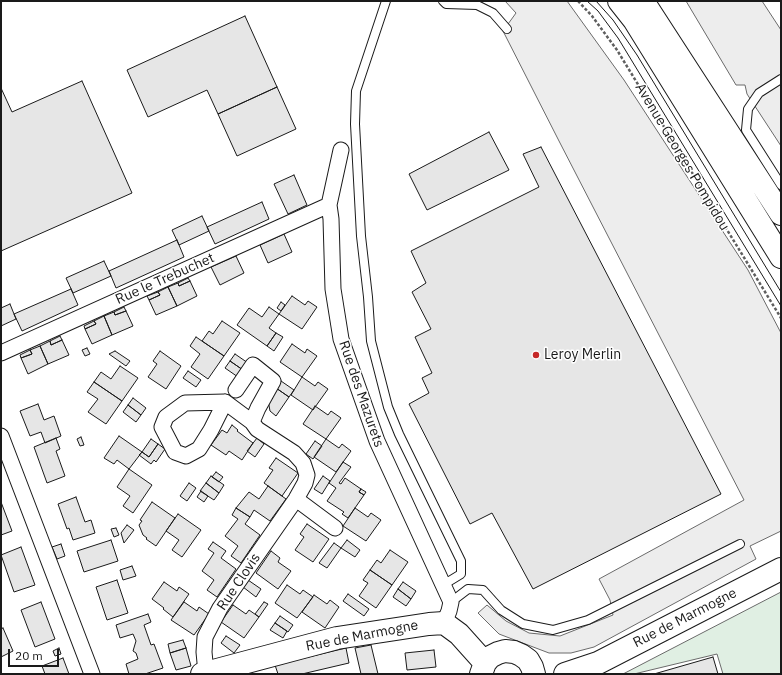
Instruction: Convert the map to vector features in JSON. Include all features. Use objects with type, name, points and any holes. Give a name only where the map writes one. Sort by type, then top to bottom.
[{"type":"street","points":[[619,1],[634,20],[781,257]]},
{"type":"street","points":[[646,4],[781,214]]},
{"type":"street","name":"Rue des Mazurets","points":[[341,150],[329,205],[331,219],[333,289],[341,339],[377,441],[451,602]]},
{"type":"street","name":"Rue le Trebuchet","points":[[1,354],[329,205]]},
{"type":"street","points":[[236,390],[253,365],[273,380],[258,408],[254,426]]},
{"type":"street","name":"Rue Clovis","points":[[204,673],[205,637],[220,608],[296,499],[305,483],[307,476],[303,463],[294,453],[254,426],[225,402]]},
{"type":"street","points":[[1,436],[92,674]]},
{"type":"street","points":[[296,499],[335,528]]},
{"type":"street","name":"Rue de Marmogne","points":[[565,674],[598,662],[781,569]]},
{"type":"street","points":[[451,602],[444,624],[459,634],[483,669],[490,657],[505,651],[514,652],[528,660],[534,674]]},
{"type":"street","name":"Rue de Marmogne","points":[[204,673],[337,638],[429,624],[444,624]]},
{"type":"lane","points":[[386,1],[356,91],[355,124],[360,236],[368,297],[371,341],[388,407],[461,562],[461,574],[443,585]]},
{"type":"lane","points":[[443,1],[446,4],[477,5],[493,13],[507,29]]},
{"type":"lane","points":[[781,79],[759,93],[748,109],[746,130],[781,185]]},
{"type":"lane","points":[[451,602],[468,589],[482,590],[501,610],[523,624],[553,630],[588,620],[740,544]]},
{"type":"path","name":"Avenue Georges Pompidou","points":[[578,1],[592,16],[617,50],[781,318]]},
{"type":"green space","points":[[781,592],[781,674],[723,674],[717,654],[634,674],[623,674]]},
{"type":"shaded area","points":[[505,1],[567,1],[624,80],[748,270],[781,333],[781,531],[750,546],[756,559],[594,647],[571,653],[549,653],[499,634],[478,613],[487,605],[506,621],[529,633],[560,636],[613,615],[610,600],[599,579],[744,500],[503,31],[516,13]]},
{"type":"shaded area","points":[[686,1],[762,1],[781,30],[781,146],[747,94],[745,85],[736,85]]},
{"type":"building","points":[[245,16],[277,87],[218,114],[207,90],[148,117],[127,70]]},
{"type":"building","points":[[82,81],[132,193],[1,251],[1,88],[12,112]]},
{"type":"building","points":[[277,87],[296,129],[237,156],[218,114]]},
{"type":"building","points":[[489,132],[509,170],[427,210],[409,174]]},
{"type":"building","name":"Leroy Merlin","points":[[541,147],[721,494],[533,589],[492,513],[470,524],[409,404],[429,393],[422,378],[432,373],[415,337],[431,329],[412,292],[426,283],[411,251],[539,187],[523,154]]},
{"type":"building","points":[[294,175],[307,205],[288,214],[274,184]]},
{"type":"building","points":[[262,202],[269,219],[215,244],[207,227]]},
{"type":"building","points":[[202,216],[209,231],[179,245],[172,230]]},
{"type":"building","points":[[284,234],[292,252],[268,263],[260,245]]},
{"type":"building","points":[[177,240],[184,257],[116,288],[109,271]]},
{"type":"building","points":[[236,256],[244,273],[220,285],[211,267]]},
{"type":"building","points":[[104,261],[111,276],[73,293],[66,278]]},
{"type":"building","points":[[188,278],[190,281],[179,286],[178,283]]},
{"type":"building","points":[[190,281],[197,296],[177,306],[168,287],[178,283],[179,286]]},
{"type":"building","points":[[168,287],[177,306],[156,315],[149,300],[160,295],[158,292]]},
{"type":"building","points":[[71,289],[78,305],[22,331],[14,314]]},
{"type":"building","points":[[158,292],[160,295],[149,300],[147,296]]},
{"type":"building","points":[[292,296],[305,305],[308,301],[317,307],[302,329],[279,314]]},
{"type":"building","points":[[281,302],[285,305],[281,311],[277,308]]},
{"type":"building","points":[[10,304],[16,319],[1,326],[1,308]]},
{"type":"building","points":[[124,307],[126,311],[115,315],[114,312]]},
{"type":"building","points":[[269,307],[279,314],[269,328],[276,333],[267,346],[237,325],[249,308],[262,317]]},
{"type":"building","points":[[126,311],[133,326],[112,335],[104,316],[114,312],[115,315]]},
{"type":"building","points":[[104,316],[112,335],[92,344],[85,329],[96,324],[94,321]]},
{"type":"building","points":[[94,321],[96,324],[85,329],[84,326]]},
{"type":"building","points":[[222,321],[240,333],[224,356],[202,341],[209,331],[213,334]]},
{"type":"building","points":[[276,333],[283,337],[274,351],[267,346]]},
{"type":"building","points":[[60,336],[62,340],[51,345],[50,341]]},
{"type":"building","points":[[196,337],[224,356],[208,379],[191,367],[200,354],[190,346]]},
{"type":"building","points":[[62,340],[69,355],[48,364],[40,346],[50,341],[51,345]]},
{"type":"building","points":[[292,344],[305,353],[307,349],[317,356],[302,377],[280,362]]},
{"type":"building","points":[[40,346],[48,364],[28,374],[21,358],[32,354],[30,350]]},
{"type":"building","points":[[87,348],[90,354],[85,356],[82,350]]},
{"type":"building","points":[[30,350],[32,354],[21,358],[20,355]]},
{"type":"building","points":[[115,351],[130,361],[126,366],[109,354]]},
{"type":"building","points":[[160,351],[181,366],[166,389],[148,377],[157,364],[153,361]]},
{"type":"building","points":[[235,354],[248,363],[243,370],[230,361]]},
{"type":"building","points":[[230,361],[243,370],[238,377],[225,368]]},
{"type":"building","points":[[120,366],[138,378],[122,401],[94,382],[101,372],[111,379]]},
{"type":"building","points":[[188,371],[201,380],[196,387],[183,378]]},
{"type":"building","points":[[302,377],[315,386],[318,382],[328,389],[313,410],[291,395]]},
{"type":"building","points":[[281,381],[294,390],[289,397],[276,388]]},
{"type":"building","points":[[94,382],[122,401],[106,424],[88,412],[98,399],[87,392]]},
{"type":"building","points":[[276,388],[289,397],[276,416],[270,411],[268,400]]},
{"type":"building","points":[[133,398],[146,408],[141,415],[128,405]]},
{"type":"building","points":[[38,404],[44,420],[54,416],[61,436],[45,443],[41,432],[30,436],[20,411]]},
{"type":"building","points":[[128,405],[141,415],[136,422],[123,412]]},
{"type":"building","points":[[315,406],[328,415],[331,411],[341,418],[326,439],[303,424]]},
{"type":"building","points":[[232,425],[238,430],[237,431],[253,443],[242,460],[229,451],[226,455],[211,445],[222,430],[227,433]]},
{"type":"building","points":[[119,436],[142,452],[129,469],[117,460],[114,464],[104,458]]},
{"type":"building","points":[[81,437],[84,445],[80,446],[77,439]]},
{"type":"building","points":[[56,438],[60,449],[56,451],[65,476],[47,483],[34,447]]},
{"type":"building","points":[[257,438],[264,444],[255,457],[247,451]]},
{"type":"building","points":[[151,439],[158,444],[149,457],[142,452]]},
{"type":"building","points":[[326,439],[339,448],[342,444],[351,451],[336,472],[314,457]]},
{"type":"building","points":[[315,441],[322,446],[313,459],[306,454]]},
{"type":"building","points":[[158,444],[165,449],[156,462],[154,460],[151,464],[139,455],[142,452],[149,457]]},
{"type":"building","points":[[276,458],[298,473],[282,496],[264,483],[273,470],[269,468]]},
{"type":"building","points":[[343,462],[351,467],[339,483],[341,484],[345,478],[361,489],[359,492],[364,495],[348,518],[342,514],[344,512],[327,501],[336,488],[329,483]]},
{"type":"building","points":[[129,469],[152,485],[133,513],[123,506],[130,496],[117,487]]},
{"type":"building","points":[[216,472],[223,477],[219,482],[212,477]]},
{"type":"building","points":[[211,476],[224,485],[219,493],[206,483]]},
{"type":"building","points":[[323,476],[330,481],[322,494],[314,489]]},
{"type":"building","points":[[189,483],[196,488],[187,501],[180,496]]},
{"type":"building","points":[[206,483],[219,493],[214,500],[200,491]]},
{"type":"building","points":[[268,486],[286,499],[270,521],[254,510],[250,517],[236,508],[249,492],[259,499]]},
{"type":"building","points":[[361,489],[366,492],[364,495],[359,492]]},
{"type":"building","points":[[201,491],[208,496],[204,502],[197,497]]},
{"type":"building","points":[[76,497],[85,522],[91,520],[95,533],[73,540],[69,528],[67,529],[58,504]]},
{"type":"building","points":[[1,502],[12,531],[1,535]]},
{"type":"building","points":[[152,502],[175,518],[156,546],[146,539],[147,538],[143,535],[139,525],[142,521],[140,520]]},
{"type":"building","points":[[236,508],[250,517],[245,524],[260,535],[241,563],[231,556],[238,546],[225,536],[238,519],[232,515]]},
{"type":"building","points":[[355,508],[368,517],[371,513],[381,520],[366,541],[343,526]]},
{"type":"building","points":[[178,514],[201,530],[182,557],[172,550],[179,540],[166,531]]},
{"type":"building","points":[[307,524],[329,539],[313,562],[295,550],[304,537],[300,534]]},
{"type":"building","points":[[127,525],[134,530],[124,543],[121,533]]},
{"type":"building","points":[[116,528],[119,535],[114,537],[111,529]]},
{"type":"building","points":[[111,540],[118,561],[84,572],[77,551]]},
{"type":"building","points":[[347,540],[360,550],[355,557],[341,548]]},
{"type":"building","points":[[213,542],[226,551],[221,558],[236,569],[217,597],[207,590],[214,580],[202,571],[214,553],[208,549]]},
{"type":"building","points":[[334,543],[341,548],[327,568],[319,563]]},
{"type":"building","points":[[61,544],[65,556],[57,559],[52,547]]},
{"type":"building","points":[[21,547],[35,585],[14,592],[1,555]]},
{"type":"building","points":[[390,550],[408,562],[392,585],[370,570],[377,560],[381,563]]},
{"type":"building","points":[[271,551],[280,558],[278,562],[291,571],[278,589],[256,573]]},
{"type":"building","points":[[132,566],[136,576],[123,580],[120,570]]},
{"type":"building","points":[[370,570],[392,585],[376,608],[359,596],[368,583],[363,580]]},
{"type":"building","points":[[117,580],[128,613],[107,620],[96,587]]},
{"type":"building","points":[[248,580],[261,589],[256,597],[243,587]]},
{"type":"building","points":[[164,582],[177,591],[179,587],[189,594],[173,617],[152,599]]},
{"type":"building","points":[[403,582],[416,591],[411,599],[398,589]]},
{"type":"building","points":[[287,585],[300,594],[303,590],[313,597],[297,618],[275,603]]},
{"type":"building","points":[[398,589],[411,599],[406,606],[393,597]]},
{"type":"building","points":[[348,594],[369,609],[364,616],[343,601]]},
{"type":"building","points":[[314,595],[327,604],[330,600],[339,607],[325,628],[302,612]]},
{"type":"building","points":[[41,602],[55,639],[35,647],[21,610]]},
{"type":"building","points":[[184,602],[197,611],[199,607],[209,614],[194,635],[171,620]]},
{"type":"building","points":[[264,602],[268,604],[259,617],[255,614]]},
{"type":"building","points":[[233,605],[246,614],[249,610],[259,617],[244,638],[221,622]]},
{"type":"building","points":[[148,614],[151,622],[144,625],[151,645],[154,644],[163,668],[145,674],[129,674],[126,664],[138,659],[136,653],[133,651],[136,641],[133,634],[120,638],[116,625]]},
{"type":"building","points":[[280,616],[293,625],[288,632],[275,623]]},
{"type":"building","points":[[275,623],[287,631],[283,638],[270,630]]},
{"type":"building","points":[[3,628],[13,651],[1,657],[1,629]]},
{"type":"building","points":[[226,636],[240,645],[234,653],[221,643]]},
{"type":"building","points":[[183,640],[186,648],[170,653],[168,644]]},
{"type":"building","points":[[371,645],[378,674],[361,674],[355,648]]},
{"type":"building","points":[[59,648],[61,654],[55,656],[53,651]]},
{"type":"building","points":[[186,648],[191,666],[176,670],[170,653]]},
{"type":"building","points":[[346,648],[349,663],[302,674],[278,674],[275,665]]},
{"type":"building","points":[[434,650],[436,667],[407,670],[405,653]]},
{"type":"building","points":[[713,657],[718,674],[654,674]]},
{"type":"building","points":[[63,658],[69,674],[45,674],[42,666]]},
{"type":"tram line","points":[[587,1],[598,11],[618,38],[781,306]]},
{"type":"tram line","points":[[596,1],[613,20],[637,55],[781,292]]},
{"type":"place","name":"Leroy Merlin","points":[[536,355]]}]
